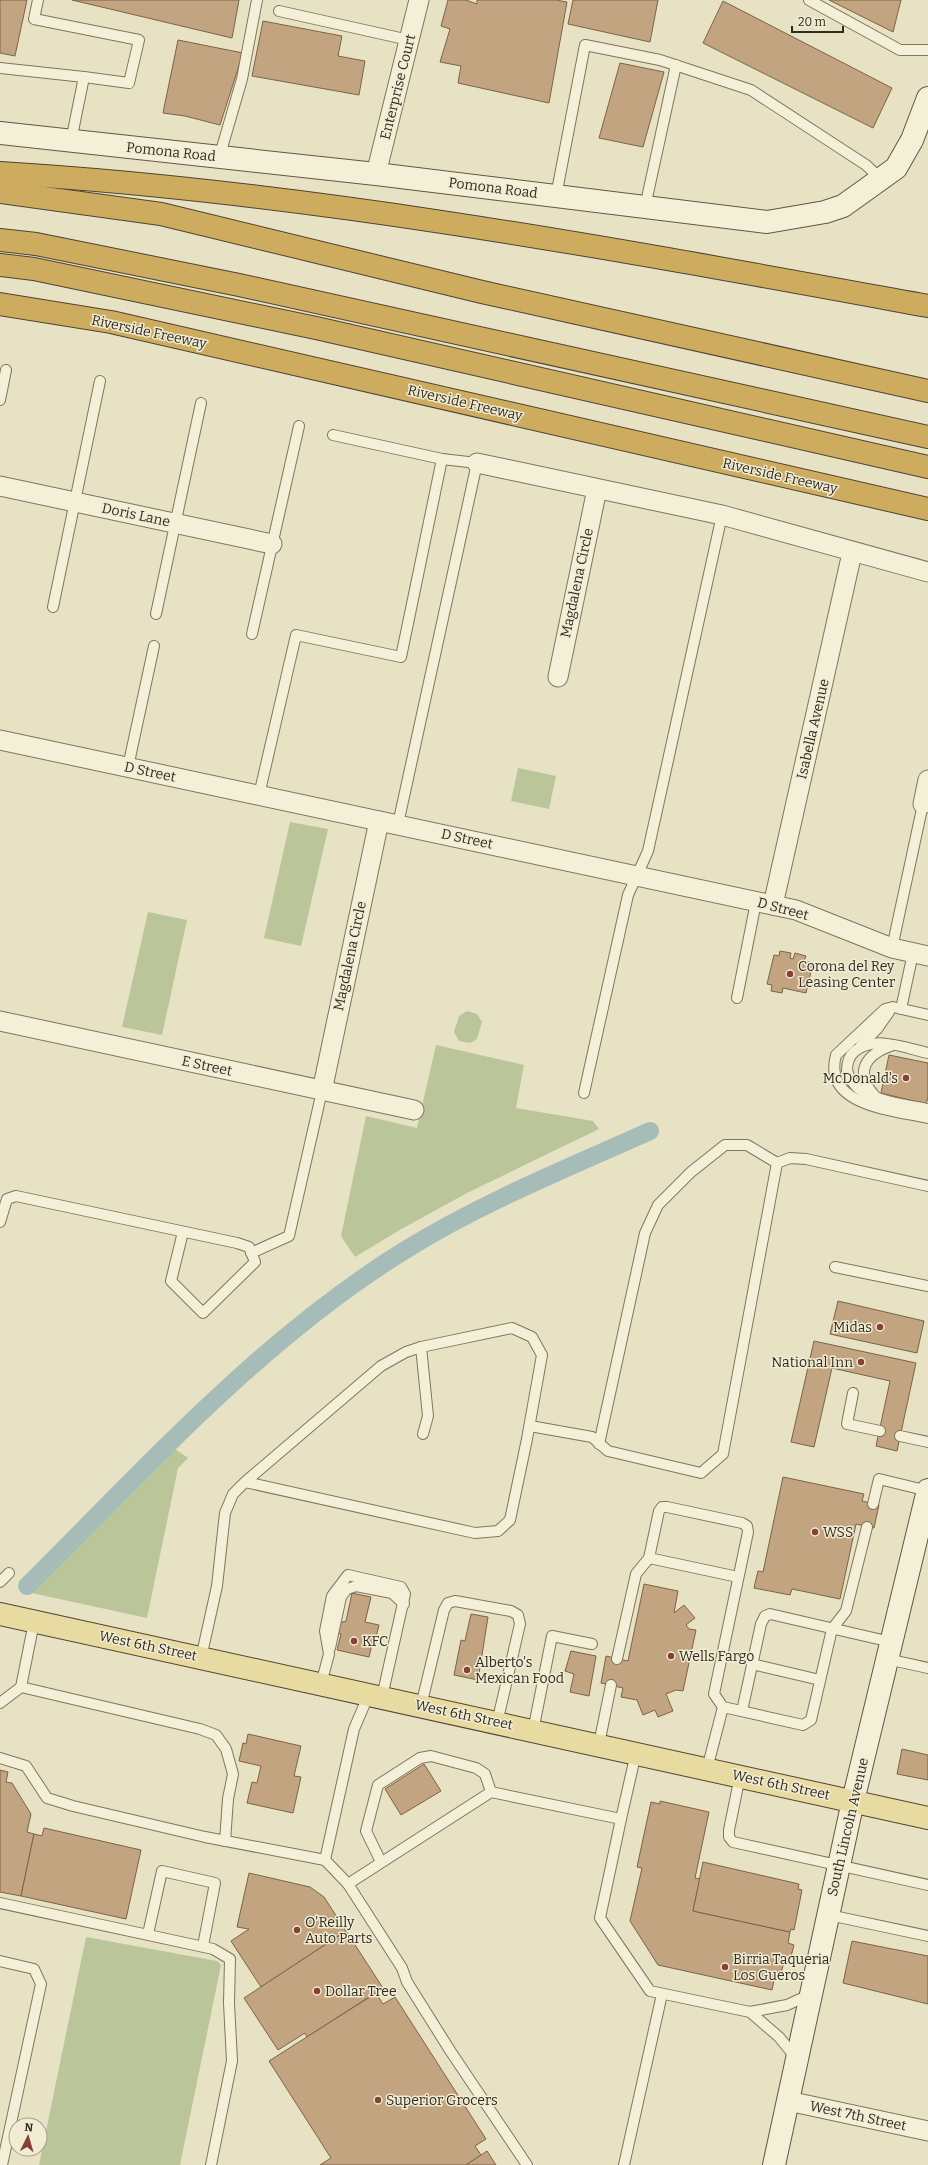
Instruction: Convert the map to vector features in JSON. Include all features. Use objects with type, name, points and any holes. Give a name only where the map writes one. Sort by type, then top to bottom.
[{"type":"highway","points":[[0,173],[75,177],[330,206],[509,231],[928,306]]},
{"type":"highway","points":[[0,192],[160,214],[482,292],[928,391]]},
{"type":"highway","points":[[0,240],[36,244],[239,285],[928,437]]},
{"type":"highway","points":[[0,265],[34,269],[316,328],[928,467]]},
{"type":"highway","name":"Riverside Freeway","points":[[0,304],[111,322],[928,509]]},
{"type":"highway","points":[[897,503],[928,526]]},
{"type":"main road","name":"Pomona Road","points":[[0,133],[376,174],[767,222],[825,212],[842,206],[896,168],[912,140],[928,98]]},
{"type":"main road","name":"South Lincoln Avenue","points":[[774,2165],[853,1801],[889,1651],[925,1515],[928,1490]]},
{"type":"main road","name":"West 6th Street","points":[[0,1614],[533,1731],[599,1744],[928,1818]]},
{"type":"street","name":"Enterprise Court","points":[[376,174],[419,0]]},
{"type":"street","points":[[477,463],[722,515],[852,553],[928,572]]},
{"type":"street","name":"Doris Lane","points":[[0,486],[272,544]]},
{"type":"street","name":"Magdalena Circle","points":[[558,677],[597,489]]},
{"type":"street","name":"Isabella Avenue","points":[[764,904],[852,553]]},
{"type":"street","name":"D Street","points":[[0,740],[796,910],[892,948],[921,954]]},
{"type":"street","points":[[923,804],[928,780]]},
{"type":"street","name":"Magdalena Circle","points":[[322,1090],[379,820]]},
{"type":"street","name":"E Street","points":[[0,1021],[414,1110]]},
{"type":"street","name":"West 7th Street","points":[[788,2101],[928,2131]]},
{"type":"lane","points":[[0,68],[129,83],[139,40],[34,20],[38,0]]},
{"type":"lane","points":[[219,158],[242,79],[258,0]]},
{"type":"lane","points":[[809,0],[900,50],[928,50]]},
{"type":"lane","points":[[279,11],[409,40]]},
{"type":"lane","points":[[556,196],[585,46],[660,60],[751,90],[866,165],[881,179]]},
{"type":"lane","points":[[645,207],[676,65]]},
{"type":"lane","points":[[71,141],[84,77]]},
{"type":"lane","points":[[0,400],[6,370]]},
{"type":"lane","points":[[53,607],[100,381]]},
{"type":"lane","points":[[156,614],[201,403]]},
{"type":"lane","points":[[252,634],[299,426]]},
{"type":"lane","points":[[333,435],[442,459],[477,463],[398,824]]},
{"type":"lane","points":[[259,795],[296,635],[401,657],[442,459]]},
{"type":"lane","points":[[584,1093],[628,895],[648,851],[722,515]]},
{"type":"lane","points":[[128,767],[154,646]]},
{"type":"lane","points":[[892,948],[923,824],[923,804]]},
{"type":"lane","points":[[737,998],[764,904]]},
{"type":"lane","points":[[921,954],[897,1008],[852,1054],[848,1061],[848,1071],[854,1084],[862,1092],[876,1098],[928,1109]]},
{"type":"lane","points":[[928,1015],[897,1008],[886,1010],[836,1055],[833,1065],[834,1075],[838,1085],[847,1094],[858,1100],[928,1118]]},
{"type":"lane","points":[[859,1048],[869,1044],[880,1043],[928,1053]]},
{"type":"lane","points":[[876,1098],[866,1086],[864,1076],[867,1064],[872,1055],[893,1045]]},
{"type":"lane","points":[[251,1253],[289,1236],[322,1090]]},
{"type":"lane","points":[[600,1444],[645,1233],[658,1205],[692,1172],[725,1145],[747,1145],[777,1163]]},
{"type":"lane","points":[[777,1163],[790,1158],[806,1160],[928,1186]]},
{"type":"lane","points":[[530,1426],[592,1437],[608,1451],[701,1472],[723,1454],[777,1163]]},
{"type":"lane","points":[[0,1222],[7,1199],[16,1196],[248,1246],[255,1262],[203,1313],[171,1282],[183,1232]]},
{"type":"lane","points":[[835,1267],[928,1286]]},
{"type":"lane","points":[[201,1658],[217,1586],[225,1513],[233,1494],[245,1482],[381,1366],[406,1352],[421,1347],[512,1328],[532,1337],[542,1354],[530,1426],[510,1520],[498,1531],[475,1533],[245,1482]]},
{"type":"lane","points":[[421,1347],[428,1416],[423,1434]]},
{"type":"lane","points":[[853,1393],[847,1424],[880,1431]]},
{"type":"lane","points":[[900,1436],[928,1442]]},
{"type":"lane","points":[[873,1504],[879,1479],[928,1490]]},
{"type":"lane","points":[[617,1659],[636,1574],[649,1558],[659,1511],[662,1507],[742,1523],[747,1526],[748,1532],[714,1686],[714,1694],[723,1707],[803,1725],[808,1724],[811,1720],[832,1629],[846,1611],[867,1527]]},
{"type":"lane","points":[[649,1558],[738,1577]]},
{"type":"lane","points":[[0,1582],[9,1573]]},
{"type":"lane","points":[[321,1684],[341,1597],[347,1589],[356,1586],[392,1593],[404,1599],[375,1696],[354,1729],[325,1860]]},
{"type":"lane","points":[[421,1706],[444,1610],[448,1602],[455,1601],[511,1611],[518,1615],[520,1624],[497,1723]]},
{"type":"lane","points":[[742,1711],[761,1624],[765,1616],[770,1614],[832,1629],[928,1668]]},
{"type":"lane","points":[[0,1703],[21,1687],[34,1622]]},
{"type":"lane","points":[[533,1731],[552,1636],[592,1644]]},
{"type":"lane","points":[[752,1664],[820,1680]]},
{"type":"lane","points":[[599,1744],[611,1685]]},
{"type":"lane","points":[[21,1687],[200,1729],[216,1735],[226,1749],[233,1774],[228,1799],[225,1841]]},
{"type":"lane","points":[[707,1769],[723,1707]]},
{"type":"lane","points":[[636,1753],[600,1918],[650,1991],[750,2012],[787,2005],[812,1993]]},
{"type":"lane","points":[[381,1862],[366,1831],[378,1785],[390,1777],[420,1758],[431,1756],[476,1768],[485,1774],[491,1792]]},
{"type":"lane","points":[[0,1758],[26,1766],[47,1798],[80,1808],[225,1841],[325,1860],[348,1884],[402,1968],[407,1982],[451,2052],[527,2165]]},
{"type":"lane","points":[[740,1776],[729,1830],[729,1837],[733,1842],[928,1884]]},
{"type":"lane","points":[[348,1884],[491,1792],[621,1819]]},
{"type":"lane","points":[[148,1934],[162,1871],[215,1883],[203,1946]]},
{"type":"lane","points":[[0,1903],[203,1946],[213,1949],[230,1959],[229,2003],[232,2061],[211,2165]]},
{"type":"lane","points":[[829,1915],[928,1936]]},
{"type":"lane","points":[[0,1961],[34,1969],[41,1984],[2,2165]]},
{"type":"lane","points":[[624,2165],[662,1994]]},
{"type":"lane","points":[[750,2012],[779,2037],[797,2060]]},
{"type":"green space","points":[[518,768],[556,776],[549,809],[511,801]]},
{"type":"green space","points":[[290,822],[328,829],[301,946],[264,938]]},
{"type":"green space","points":[[148,912],[187,920],[162,1035],[122,1027]]},
{"type":"green space","points":[[467,1011],[477,1014],[482,1022],[477,1039],[470,1043],[459,1041],[454,1032],[459,1016]]},
{"type":"green space","points":[[436,1045],[524,1065],[516,1108],[593,1121],[599,1129],[467,1193],[398,1231],[355,1257],[341,1236],[366,1116],[417,1128]]},
{"type":"green space","points":[[175,1449],[188,1458],[178,1468],[147,1618],[27,1592]]},
{"type":"green space","points":[[86,1937],[217,1961],[221,1965],[180,2165],[39,2165],[41,2157],[48,2157],[48,2121]]},
{"type":"building","points":[[0,0],[27,0],[15,56],[0,53]]},
{"type":"building","points":[[72,0],[239,0],[232,38]]},
{"type":"building","points":[[448,0],[466,0],[477,4],[477,0],[556,0],[567,2],[549,103],[458,83],[461,66],[440,62],[450,29],[441,26]]},
{"type":"building","points":[[573,0],[658,0],[650,42],[568,24]]},
{"type":"building","points":[[829,0],[901,0],[893,32]]},
{"type":"building","points":[[723,1],[892,88],[873,128],[703,43]]},
{"type":"building","points":[[263,21],[342,36],[338,56],[365,61],[359,95],[252,76]]},
{"type":"building","points":[[178,40],[243,53],[220,125],[185,116],[163,113]]},
{"type":"building","points":[[620,63],[664,72],[643,147],[599,138]]},
{"type":"building","name":"Corona del Rey Leasing Center","points":[[780,951],[791,953],[790,958],[793,959],[795,953],[806,956],[804,961],[813,963],[806,993],[783,988],[782,993],[771,991],[772,985],[767,984],[774,955],[779,956]]},
{"type":"building","name":"McDonald's","points":[[889,1055],[928,1063],[928,1098],[926,1104],[881,1093]]},
{"type":"building","points":[[838,1301],[924,1321],[917,1353],[830,1334]]},
{"type":"building","points":[[814,1341],[916,1363],[897,1451],[876,1446],[890,1381],[832,1368],[814,1447],[791,1442]]},
{"type":"building","points":[[783,1477],[864,1494],[862,1501],[879,1505],[874,1528],[856,1524],[840,1599],[792,1589],[790,1595],[754,1588],[758,1571],[763,1572]]},
{"type":"building","points":[[644,1584],[678,1591],[674,1613],[684,1605],[695,1618],[686,1625],[689,1629],[696,1630],[683,1691],[676,1690],[666,1694],[673,1711],[658,1717],[655,1710],[643,1715],[637,1700],[621,1697],[623,1688],[601,1683],[606,1656],[628,1661]]},
{"type":"building","points":[[352,1593],[371,1597],[365,1622],[379,1625],[369,1657],[337,1650],[341,1634],[337,1633],[339,1623],[346,1621]]},
{"type":"building","points":[[471,1614],[488,1617],[478,1680],[454,1675],[461,1640],[465,1641]]},
{"type":"building","points":[[571,1651],[596,1656],[589,1696],[570,1692],[574,1674],[565,1671]]},
{"type":"building","points":[[248,1734],[301,1746],[294,1776],[301,1777],[293,1813],[247,1803],[252,1782],[257,1783],[261,1766],[239,1761],[243,1743],[246,1744]]},
{"type":"building","points":[[902,1749],[928,1755],[928,1780],[897,1774]]},
{"type":"building","points":[[424,1764],[441,1791],[401,1815],[385,1789]]},
{"type":"building","points":[[0,1770],[8,1772],[6,1782],[12,1783],[31,1814],[27,1832],[34,1834],[21,1896],[0,1892]]},
{"type":"building","points":[[660,1801],[709,1812],[695,1878],[700,1879],[693,1911],[790,1932],[788,1943],[794,1945],[789,1964],[784,1962],[780,1977],[774,1980],[772,1990],[658,1965],[630,1921],[642,1868],[637,1867],[651,1802],[660,1804]]},
{"type":"building","points":[[44,1828],[141,1850],[126,1919],[21,1896],[34,1834],[42,1836]]},
{"type":"building","points":[[703,1862],[799,1884],[798,1889],[802,1890],[794,1930],[791,1929],[790,1932],[693,1911]]},
{"type":"building","name":"O'Reilly Auto Parts","points":[[249,1873],[310,1887],[324,1897],[346,1931],[261,1987],[231,1941],[249,1929],[237,1927]]},
{"type":"building","name":"Dollar Tree","points":[[346,1931],[383,1988],[307,2037],[305,2033],[278,2050],[244,1998]]},
{"type":"building","points":[[852,1941],[928,1956],[928,2004],[843,1983]]},
{"type":"building","name":"Superior Grocers","points":[[376,1993],[383,2004],[395,1997],[486,2139],[475,2146],[481,2155],[466,2165],[320,2165],[331,2158],[269,2061]]},
{"type":"building","points":[[487,2151],[496,2165],[466,2165]]},
{"type":"waterway","points":[[27,1586],[161,1451],[207,1407],[254,1364],[303,1323],[354,1284],[407,1249],[466,1216],[526,1186],[650,1131]]},
{"type":"place","name":"Corona del Rey Leasing Center","points":[[790,974]]},
{"type":"place","name":"McDonald's","points":[[906,1078]]},
{"type":"place","name":"Midas","points":[[880,1327]]},
{"type":"place","name":"National Inn","points":[[861,1362]]},
{"type":"place","name":"WSS","points":[[815,1532]]},
{"type":"place","name":"KFC","points":[[354,1641]]},
{"type":"place","name":"Wells Fargo","points":[[671,1656]]},
{"type":"place","name":"Alberto's Mexican Food","points":[[467,1670]]},
{"type":"place","name":"O'Reilly Auto Parts","points":[[297,1930]]},
{"type":"place","name":"Birria Taqueria Los Gueros","points":[[725,1967]]},
{"type":"place","name":"Dollar Tree","points":[[317,1991]]},
{"type":"place","name":"Superior Grocers","points":[[378,2100]]}]
